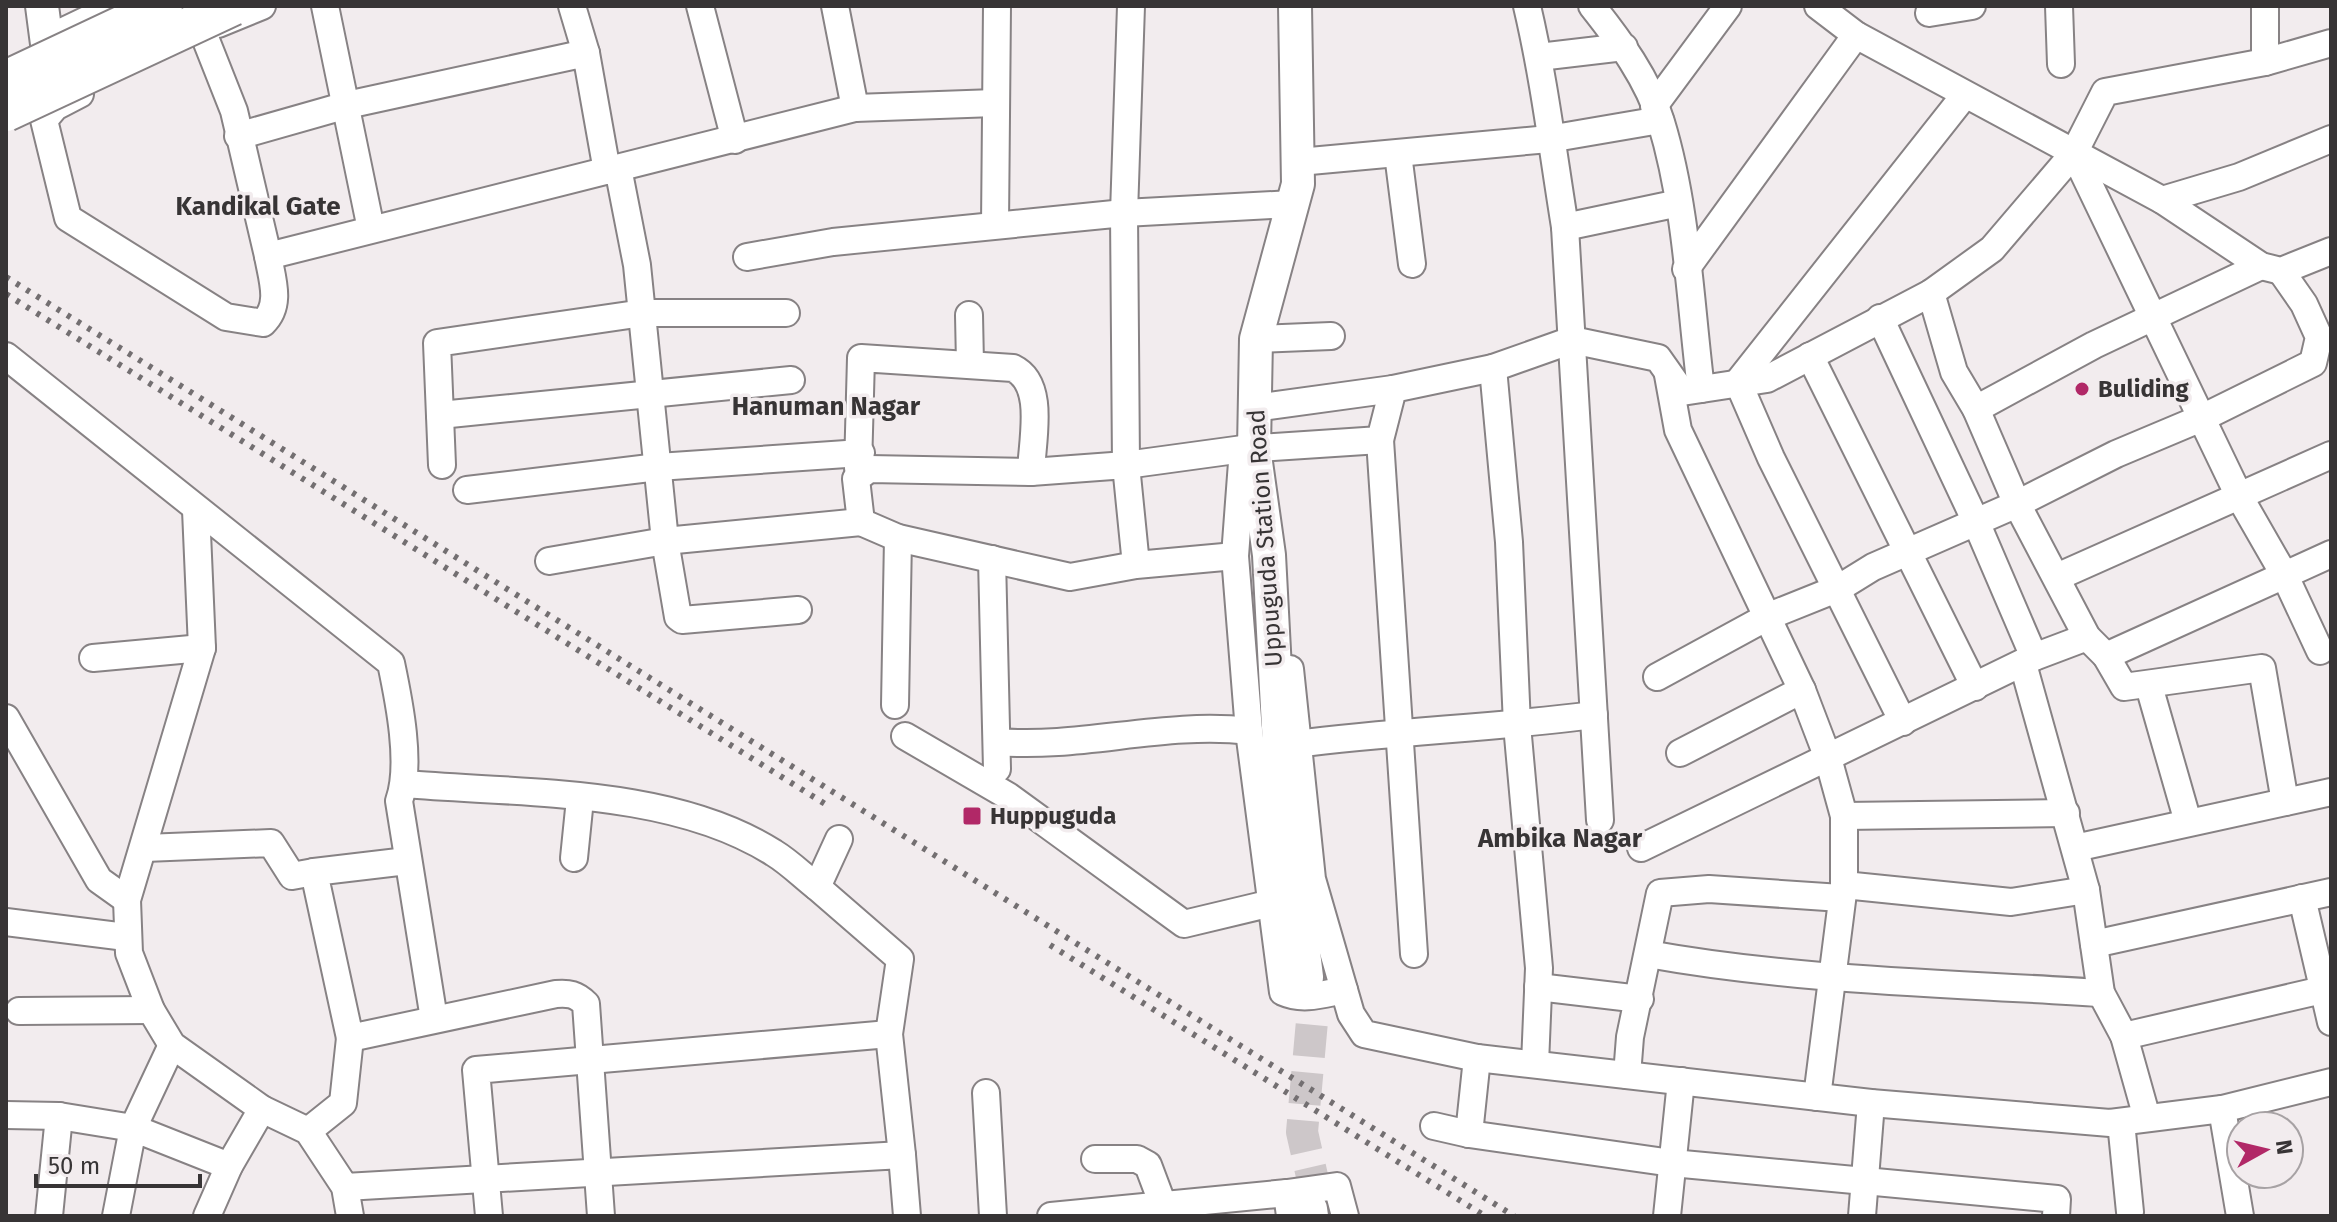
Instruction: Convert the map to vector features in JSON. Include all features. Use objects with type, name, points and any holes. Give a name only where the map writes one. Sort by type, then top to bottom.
[{"type":"main road","points":[[6,80],[163,6]]},
{"type":"main road","points":[[6,112],[233,6]]},
{"type":"street","points":[[42,6],[55,107]]},
{"type":"street","points":[[47,39],[116,6]]},
{"type":"street","points":[[202,30],[234,111],[268,256],[275,300],[270,316],[263,323],[226,317],[68,218],[44,120],[55,107],[202,30],[262,6]]},
{"type":"street","points":[[325,6],[371,229]]},
{"type":"street","points":[[572,6],[586,53],[643,313],[665,541],[671,592],[678,617],[682,620],[798,610]]},
{"type":"street","points":[[700,6],[735,140]]},
{"type":"street","points":[[835,6],[855,108]]},
{"type":"street","points":[[995,225],[997,6]]},
{"type":"street","points":[[1131,6],[1124,213],[1126,465],[1136,565]]},
{"type":"street","name":"Uppuguda Station Road","points":[[1295,6],[1298,184],[1256,339],[1254,408],[1248,449],[1261,498],[1269,555],[1279,746],[1307,977]]},
{"type":"street","points":[[1527,6],[1539,57],[1549,139],[1565,227],[1600,820]]},
{"type":"street","points":[[1592,6],[1624,47],[1657,113],[1679,203],[1701,389]]},
{"type":"street","points":[[1299,162],[1549,139],[1657,113],[1728,6]]},
{"type":"street","points":[[1657,677],[1769,616],[1839,588],[1873,567],[2017,504],[2116,454],[2204,417],[2313,363],[2319,337],[2304,304],[2271,268],[2162,200],[1964,96],[1856,35],[1818,6]]},
{"type":"street","points":[[1929,13],[1972,6]]},
{"type":"street","points":[[2059,6],[2061,64]]},
{"type":"street","points":[[2265,6],[2265,62]]},
{"type":"street","points":[[1686,269],[1856,35]]},
{"type":"street","points":[[1254,408],[1393,389],[1493,368],[1572,340],[1658,358],[1682,392],[1767,379],[1931,293],[1992,249],[2074,153],[2105,92],[2265,62],[2331,43]]},
{"type":"street","points":[[1539,57],[1624,47]]},
{"type":"street","points":[[238,136],[347,105],[586,53]]},
{"type":"street","points":[[1738,382],[1964,96]]},
{"type":"street","points":[[268,256],[855,108],[995,103]]},
{"type":"street","points":[[2162,200],[2239,177],[2331,139]]},
{"type":"street","points":[[2074,153],[2204,417],[2239,496],[2285,576],[2320,651]]},
{"type":"street","points":[[1398,154],[1412,264]]},
{"type":"street","points":[[1565,227],[1679,203]]},
{"type":"street","points":[[747,257],[833,242],[995,225],[1124,213],[1292,204]]},
{"type":"street","points":[[1976,409],[2153,317],[2271,268],[2331,251]]},
{"type":"street","points":[[1931,293],[1954,372],[1976,409],[2017,504],[2087,637],[2106,656],[2124,687],[2149,686],[2262,668],[2285,802]]},
{"type":"street","points":[[442,465],[437,343],[643,313],[786,313]]},
{"type":"street","points":[[969,315],[970,364]]},
{"type":"street","points":[[1880,318],[1976,522],[2029,660],[2086,890],[2101,993],[2124,1036],[2134,1120],[2130,1212]]},
{"type":"street","points":[[1256,339],[1331,336]]},
{"type":"street","points":[[861,522],[856,479],[861,453],[860,346],[1013,368],[1025,374],[1033,390],[1031,472]]},
{"type":"street","points":[[6,356],[391,663],[405,784],[399,801],[434,1019]]},
{"type":"street","points":[[1810,356],[1975,687]]},
{"type":"street","points":[[1493,368],[1509,542],[1517,725],[1538,987],[1535,1064]]},
{"type":"street","points":[[1666,368],[1678,430],[1802,690],[1828,758],[1844,816],[1843,892],[1817,1097]]},
{"type":"street","points":[[440,415],[791,380]]},
{"type":"street","points":[[1738,382],[1771,458],[1839,588],[1903,722]]},
{"type":"street","points":[[1393,389],[1380,440],[1414,954]]},
{"type":"street","points":[[856,479],[869,469],[1031,472],[1126,465],[1248,449],[1380,440]]},
{"type":"street","points":[[1248,449],[1235,556],[1249,731],[1283,992],[1306,997],[1344,990]]},
{"type":"street","points":[[467,490],[658,467],[861,453]]},
{"type":"street","points":[[2057,577],[2331,455]]},
{"type":"street","points":[[1261,498],[1278,519],[1296,744],[1312,879],[1351,1014],[1364,1034],[1477,1058],[1817,1097],[2134,1120],[2222,1109],[2331,1082]]},
{"type":"street","points":[[196,510],[202,648],[145,848],[127,900],[126,937],[151,1010],[172,1045],[262,1109],[308,1131],[345,1187],[350,1216]]},
{"type":"street","points":[[549,561],[665,541],[861,522],[898,538],[1070,577],[1136,565],[1235,556]]},
{"type":"street","points":[[895,705],[898,538]]},
{"type":"street","points":[[2106,656],[2331,554]]},
{"type":"street","points":[[992,559],[997,769]]},
{"type":"street","points":[[1641,848],[2029,660],[2087,637]]},
{"type":"street","points":[[93,658],[202,648]]},
{"type":"street","points":[[2149,686],[2188,822]]},
{"type":"street","points":[[1680,753],[1802,690]]},
{"type":"street","points":[[1296,744],[1399,731],[1517,725],[1594,715]]},
{"type":"street","points":[[6,718],[99,880],[127,900]]},
{"type":"street","points":[[998,742],[1044,746],[1177,731],[1249,731]]},
{"type":"street","points":[[905,736],[1008,796],[1184,924],[1272,903]]},
{"type":"street","points":[[405,784],[654,805],[704,820],[774,853],[817,887],[900,959],[889,1034],[907,1216]]},
{"type":"street","points":[[2075,848],[2331,792]]},
{"type":"street","points":[[574,858],[580,799]]},
{"type":"street","points":[[1844,816],[2066,813]]},
{"type":"street","points":[[817,887],[839,839]]},
{"type":"street","points":[[145,848],[271,843],[292,876],[407,861]]},
{"type":"street","points":[[308,1131],[343,1103],[350,1038],[314,872]]},
{"type":"street","points":[[1627,1075],[1630,1037],[1660,893],[1709,889],[1843,892],[2011,902],[2086,890]]},
{"type":"street","points":[[2094,944],[2331,892]]},
{"type":"street","points":[[2302,898],[2327,989],[2331,1022]]},
{"type":"street","points":[[6,922],[126,937]]},
{"type":"street","points":[[1648,954],[1703,964],[1833,976],[2101,993]]},
{"type":"street","points":[[1538,987],[1640,999]]},
{"type":"street","points":[[2124,1036],[2327,989]]},
{"type":"street","points":[[350,1038],[569,993],[586,1004],[601,1216]]},
{"type":"street","points":[[19,1011],[151,1010]]},
{"type":"street","points":[[489,1216],[476,1070],[889,1034]]},
{"type":"street","points":[[116,1216],[133,1128],[172,1045]]},
{"type":"street","points":[[1469,1134],[1477,1058]]},
{"type":"street","points":[[1667,1216],[1681,1081]]},
{"type":"street","points":[[986,1093],[993,1216]]},
{"type":"street","points":[[1862,1216],[1871,1103]]},
{"type":"street","points":[[207,1216],[229,1166],[262,1109]]},
{"type":"street","points":[[2222,1109],[2240,1216]]},
{"type":"street","points":[[6,1115],[59,1116],[133,1128],[229,1166]]},
{"type":"street","points":[[49,1216],[59,1116]]},
{"type":"street","points":[[1434,1126],[1469,1134],[1672,1163],[2057,1199],[2056,1216]]},
{"type":"street","points":[[345,1187],[597,1170],[902,1155]]},
{"type":"street","points":[[1095,1159],[1137,1159],[1148,1165],[1163,1205]]},
{"type":"street","points":[[1051,1216],[1163,1205],[1300,1208],[1337,1186],[1345,1216]]},
{"type":"tunnel","points":[[1307,977],[1312,1021],[1302,1132],[1312,1176],[1311,1209]]},
{"type":"railway","points":[[6,277],[1514,1216]]},
{"type":"railway","points":[[6,294],[830,807]]},
{"type":"railway","points":[[1050,945],[1485,1216]]},
{"type":"place","name":"Buliding","points":[[2082,389]]},
{"type":"place","name":"Huppuguda","points":[[972,816]]},
{"type":"district","name":"Kandikal Gate","points":[[258,206]]},
{"type":"district","name":"Hanuman Nagar","points":[[826,406]]},
{"type":"district","name":"Ambika Nagar","points":[[1560,838]]}]
